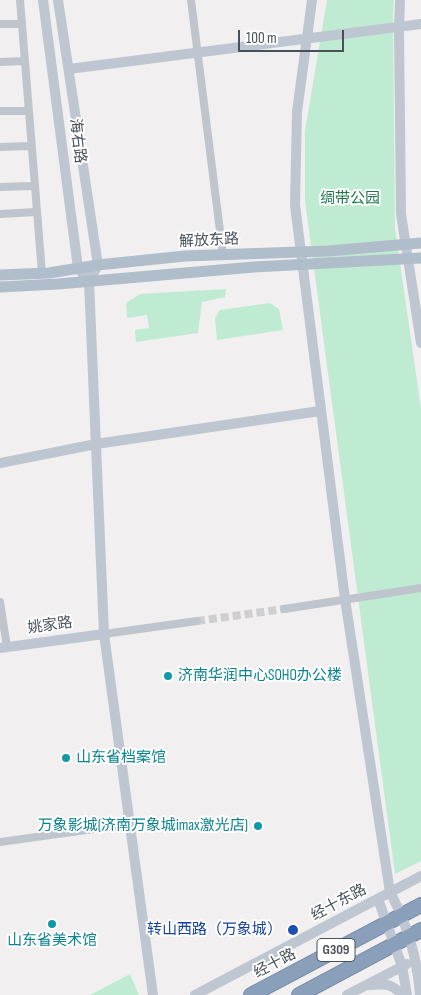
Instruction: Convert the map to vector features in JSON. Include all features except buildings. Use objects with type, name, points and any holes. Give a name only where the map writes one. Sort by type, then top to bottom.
[{"type":"highway","name":"经十路","points":[[251,995],[421,905]]},
{"type":"highway","name":"G309","points":[[299,995],[415,933]]},
{"type":"main road","name":"解放东路","points":[[0,275],[42,273],[185,256],[301,252],[421,243]]},
{"type":"main road","name":"解放东路","points":[[0,287],[89,282],[249,267],[421,258]]},
{"type":"street","points":[[20,0],[30,146],[42,273]]},
{"type":"street","name":"海右路","points":[[43,0],[78,268]]},
{"type":"street","name":"海右路","points":[[58,0],[98,265]]},
{"type":"street","points":[[191,0],[223,255]]},
{"type":"street","points":[[312,0],[297,112],[295,206],[345,599],[390,892],[402,915],[415,933],[420,995]]},
{"type":"street","points":[[400,0],[398,27],[401,214],[421,343]]},
{"type":"street","points":[[0,24],[21,24]]},
{"type":"street","points":[[69,69],[421,24]]},
{"type":"street","points":[[0,62],[24,61]]},
{"type":"street","points":[[0,111],[28,111]]},
{"type":"street","points":[[0,147],[30,146]]},
{"type":"street","points":[[0,187],[34,186]]},
{"type":"street","points":[[0,214],[36,212]]},
{"type":"street","points":[[98,265],[89,282],[104,634],[154,995]]},
{"type":"street","points":[[78,268],[89,282]]},
{"type":"street","points":[[0,463],[96,444],[320,412]]},
{"type":"street","points":[[284,609],[421,588]]},
{"type":"street","points":[[0,602],[4,648]]},
{"type":"street","points":[[104,634],[197,621]]},
{"type":"street","name":"姚家路","points":[[4,648],[104,634]]},
{"type":"street","points":[[0,842],[130,824]]},
{"type":"street","points":[[390,892],[421,876]]},
{"type":"street","name":"经十东路","points":[[195,995],[390,892]]},
{"type":"street","points":[[378,899],[402,966],[407,995]]},
{"type":"street","points":[[347,995],[418,957]]},
{"type":"street","points":[[367,985],[383,984],[394,986],[402,995]]},
{"type":"green space","name":"绸带公园","points":[[327,0],[394,0],[395,228],[421,409],[421,861],[395,874],[305,201],[305,131]]},
{"type":"green space","points":[[226,289],[225,297],[202,302],[198,333],[136,342],[135,330],[149,328],[147,315],[127,318],[126,303],[140,294]]},
{"type":"green space","points":[[270,303],[279,309],[283,330],[217,340],[215,318],[220,310]]},
{"type":"green space","points":[[130,974],[139,995],[90,995]]},
{"type":"tunnel","points":[[197,621],[284,609]]},
{"type":"place","name":"济南华润中心SOHO办公楼","points":[[168,676]]},
{"type":"place","name":"山东省档案馆","points":[[66,758]]},
{"type":"place","name":"万象影城(济南万象城imax激光店)","points":[[258,826]]},
{"type":"place","name":"山东省美术馆","points":[[52,924]]},
{"type":"place","name":"转山西路（万象城）","points":[[293,930]]}]
